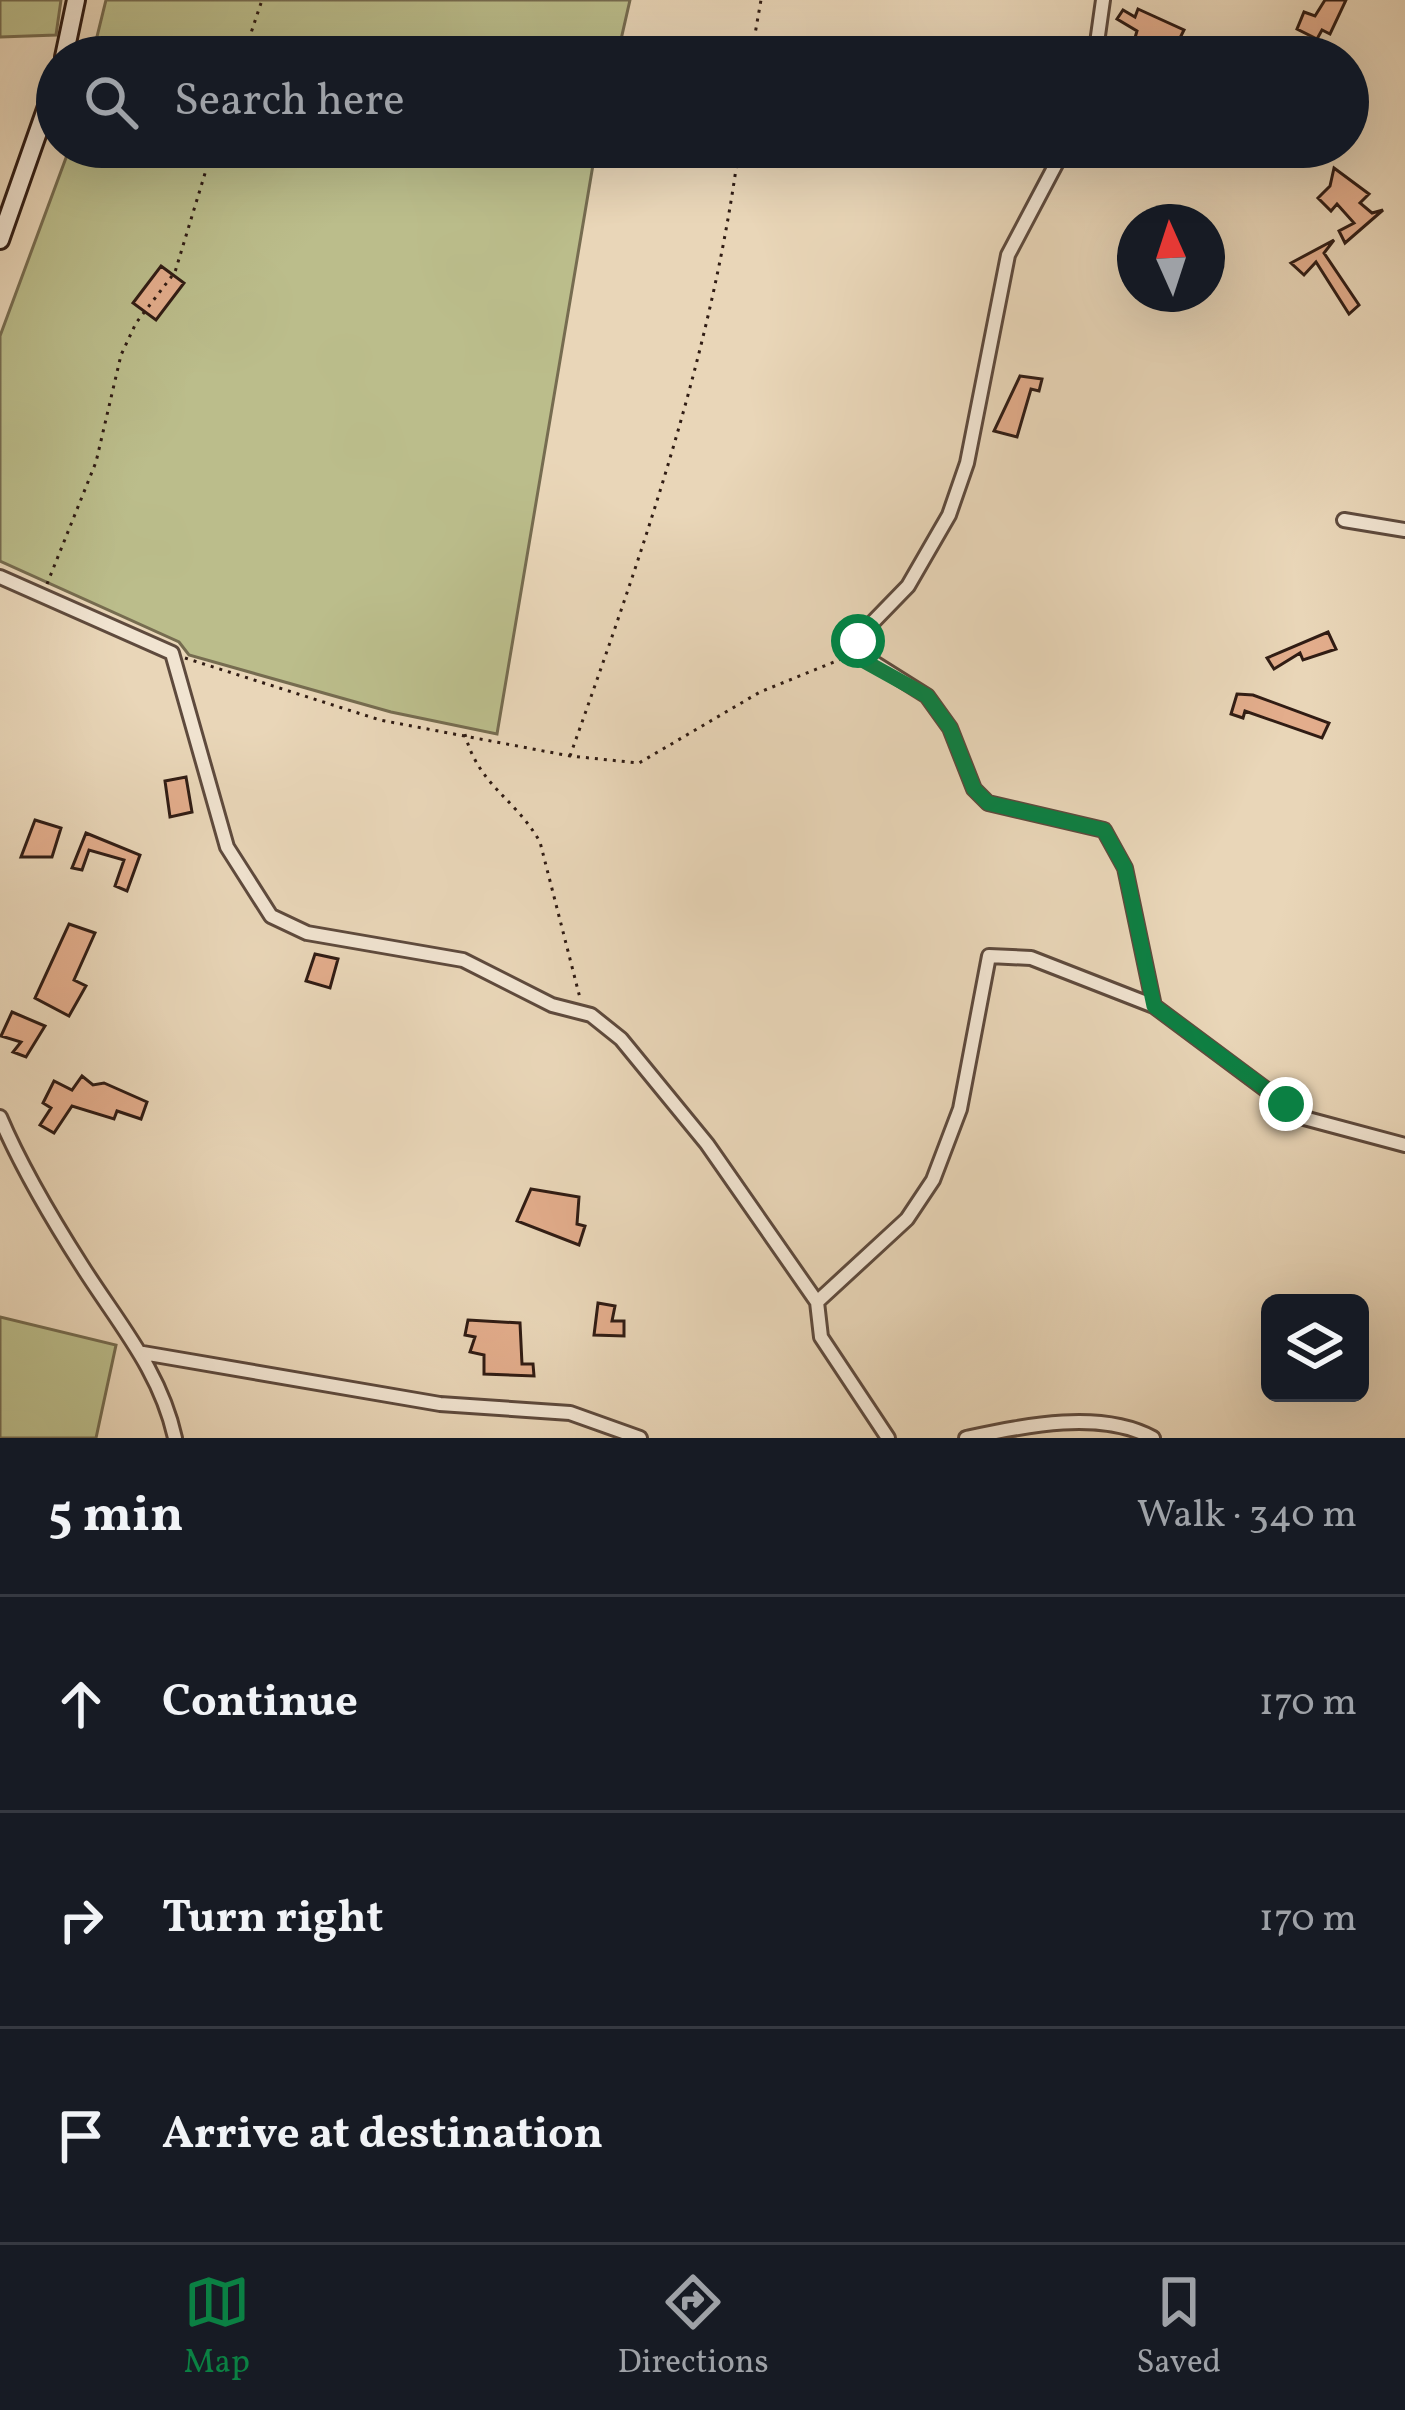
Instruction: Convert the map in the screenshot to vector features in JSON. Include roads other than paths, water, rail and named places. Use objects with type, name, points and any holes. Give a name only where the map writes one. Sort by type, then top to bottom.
[{"type":"main road","points":[[68,36],[76,0]]},
{"type":"main road","points":[[0,240],[36,138]]},
{"type":"street","points":[[1098,36],[1103,0]]},
{"type":"street","points":[[1054,168],[1007,255],[967,463],[949,515],[908,586],[866,631],[857,652],[927,696],[950,728],[974,789],[988,803],[1104,830],[1125,868],[1154,1006]]},
{"type":"street","points":[[1344,520],[1405,530]]},
{"type":"street","points":[[0,577],[172,653],[227,848],[246,885],[271,916],[308,933],[463,960],[552,1005],[590,1015],[622,1039],[707,1144],[817,1302],[821,1337],[888,1438]]},
{"type":"street","points":[[817,1302],[907,1220],[933,1180],[960,1109],[988,956],[1031,958],[1154,1006],[1304,1118],[1405,1144]]},
{"type":"street","points":[[0,1117],[82,1266],[143,1353],[168,1408],[175,1438]]},
{"type":"street","points":[[143,1353],[440,1404],[570,1412],[640,1438]]},
{"type":"street","points":[[966,1438],[1103,1422],[1133,1427],[1153,1438]]}]
